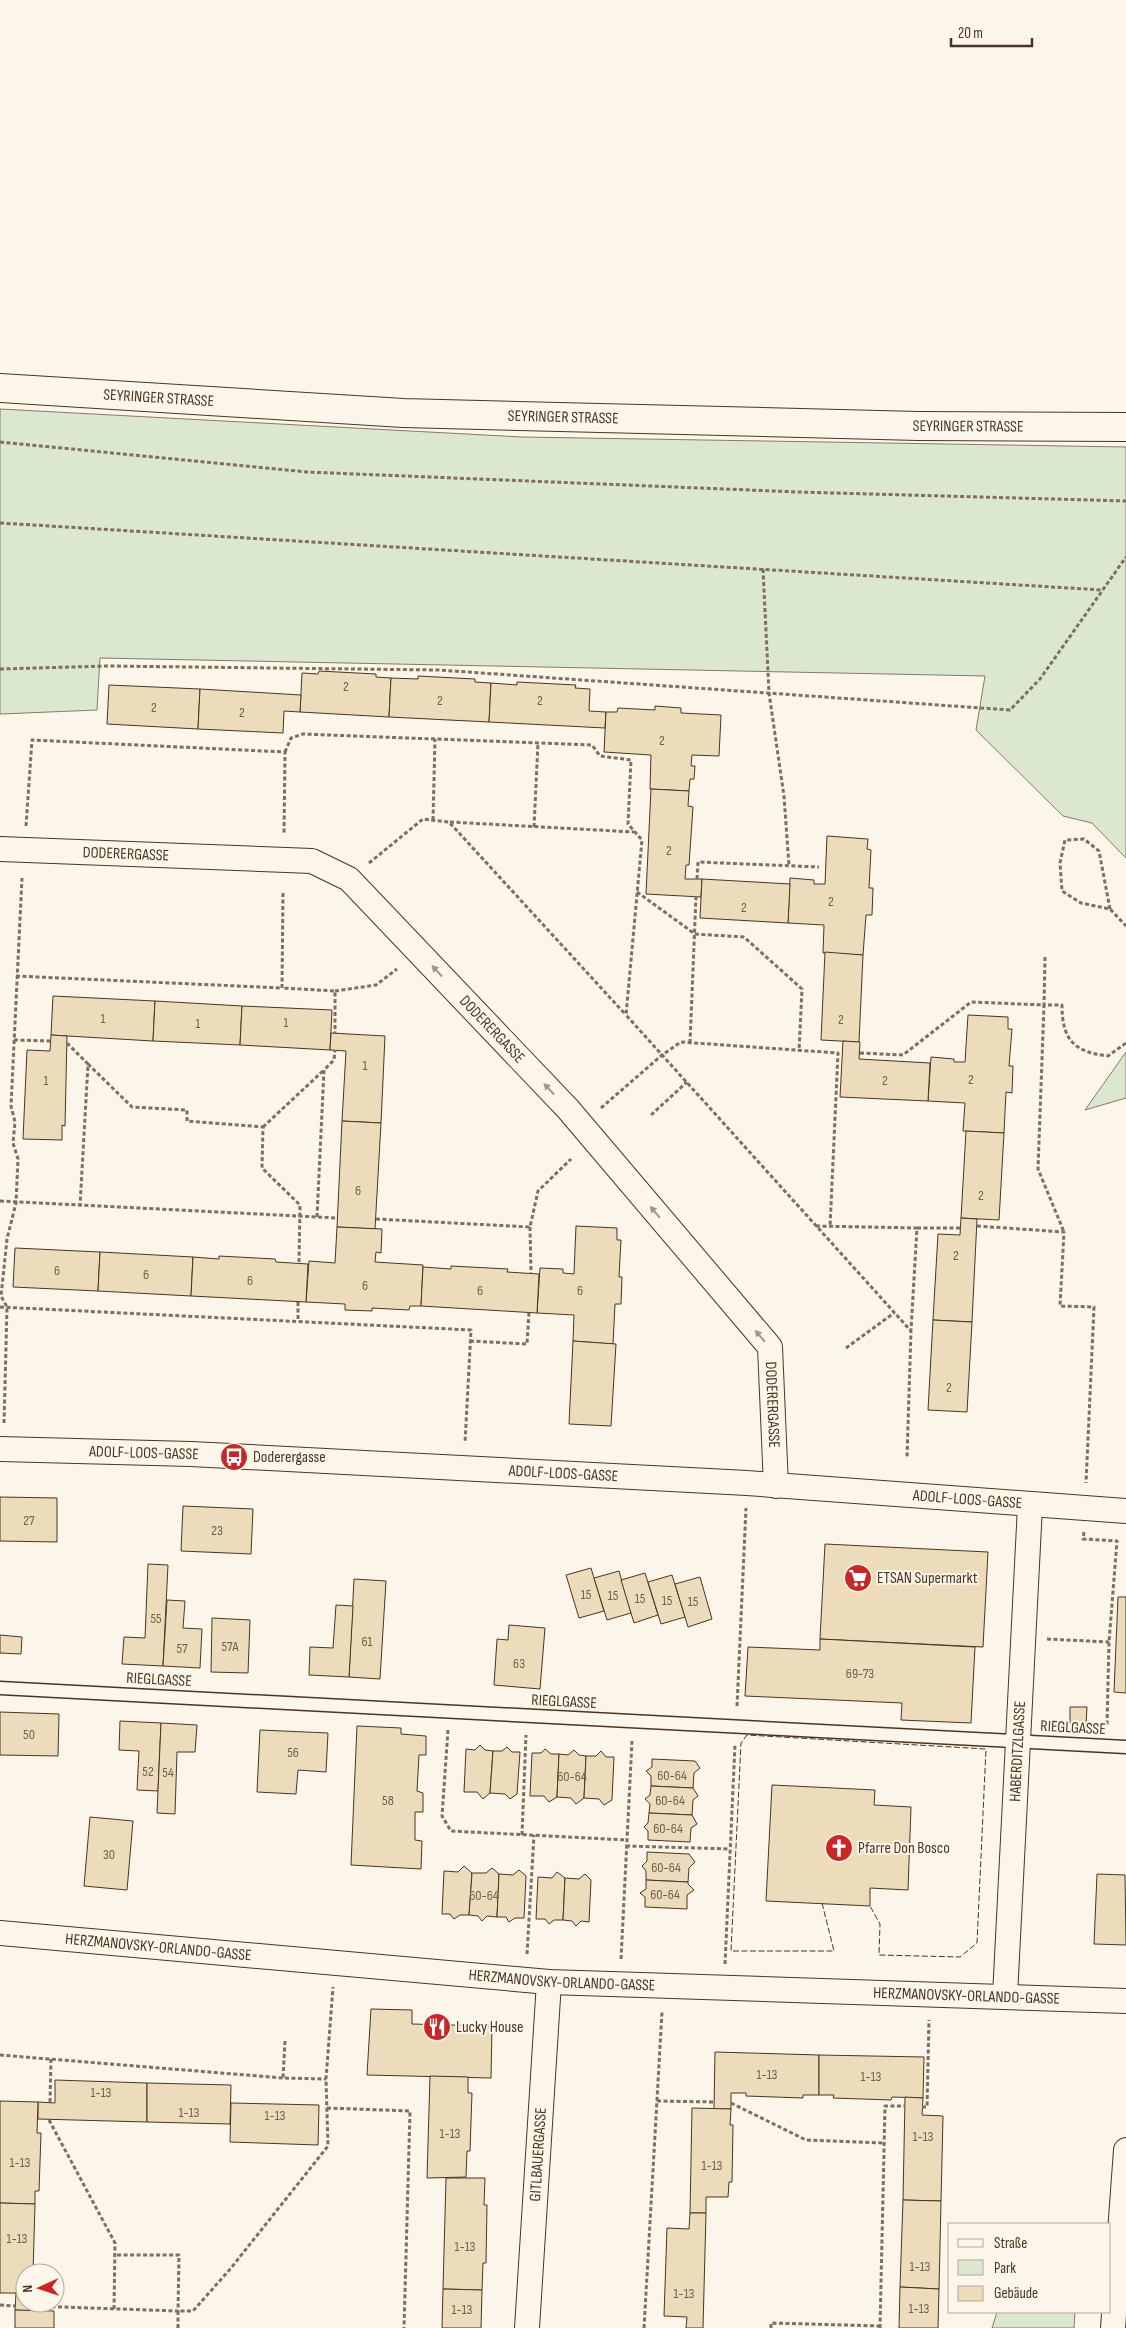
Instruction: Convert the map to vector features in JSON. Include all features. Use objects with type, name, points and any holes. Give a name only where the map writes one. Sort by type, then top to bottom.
[{"type":"main road","name":"SEYRINGER STRASSE","points":[[0,388],[403,413],[918,426],[1126,427]]},
{"type":"street","name":"DODERERGASSE","points":[[0,848],[312,860],[349,879],[568,1109],[770,1347],[776,1486]]},
{"type":"street","name":"ADOLF-LOOS-GASSE","points":[[2,1449],[191,1454],[464,1468],[776,1486],[1085,1510],[1126,1511]]},
{"type":"street","name":"HABERDITZLGASSE","points":[[1004,1996],[1030,1506]]},
{"type":"street","name":"HERZMANOVSKY-ORLANDO-GASSE","points":[[0,1933],[537,1981],[663,1987],[1126,2001]]},
{"type":"street","name":"GITLBAUERGASSE","points":[[527,2328],[537,1981]]},
{"type":"street","points":[[1112,2328],[1126,2150]]},
{"type":"lane","name":"RIEGLGASSE","points":[[0,1688],[1126,1747]]},
{"type":"path","points":[[0,442],[307,472],[798,492],[1126,502]]},
{"type":"path","points":[[0,523],[1103,590]]},
{"type":"path","points":[[0,668],[107,666],[439,670],[1010,710],[1040,678],[1126,557]]},
{"type":"path","points":[[764,569],[769,693],[784,796],[789,866]]},
{"type":"path","points":[[284,842],[285,752],[291,738],[303,734],[592,745],[600,756],[631,760],[628,824],[642,840],[626,1015]]},
{"type":"path","points":[[433,820],[435,739]]},
{"type":"path","points":[[25,829],[32,740],[285,752]]},
{"type":"path","points":[[534,827],[538,743]]},
{"type":"path","points":[[367,865],[423,819],[634,832]]},
{"type":"path","points":[[449,822],[911,1331]]},
{"type":"path","points":[[1110,909],[1081,903],[1062,891],[1060,863],[1065,840],[1084,839],[1099,851],[1110,909],[1126,926]]},
{"type":"path","points":[[697,879],[698,862],[819,867]]},
{"type":"path","points":[[2,1449],[7,1307],[1,1296],[7,1239],[16,1203],[18,1159],[13,1143],[15,1122],[10,1106],[22,878]]},
{"type":"path","points":[[637,892],[695,934],[744,937],[802,989],[799,1051]]},
{"type":"path","points":[[282,988],[283,893]]},
{"type":"path","points":[[690,1043],[696,896]]},
{"type":"path","points":[[1045,958],[1038,1169],[1064,1232],[1060,1306],[1094,1307],[1083,1539],[1117,1541],[1109,1642],[1106,1746]]},
{"type":"path","points":[[16,976],[335,991],[376,985],[397,969]]},
{"type":"path","points":[[335,991],[335,1033]]},
{"type":"path","points":[[860,1053],[903,1056],[971,1002],[1062,1005],[1062,1024],[1069,1041],[1090,1054],[1108,1056],[1126,1043]]},
{"type":"path","points":[[14,1040],[50,1041]]},
{"type":"path","points":[[597,1112],[662,1055],[681,1042],[840,1053],[830,1227]]},
{"type":"path","points":[[67,1043],[132,1107],[186,1110],[187,1121],[263,1127]]},
{"type":"path","points":[[299,1264],[300,1205],[262,1168],[263,1127],[334,1060],[335,1050]]},
{"type":"path","points":[[80,1206],[88,1064]]},
{"type":"path","points":[[316,1217],[324,1070]]},
{"type":"path","points":[[652,1115],[687,1082]]},
{"type":"path","points":[[531,1273],[530,1227],[538,1191],[571,1159]]},
{"type":"path","points":[[0,1202],[337,1218]]},
{"type":"path","points":[[376,1219],[530,1227]]},
{"type":"path","points":[[816,1226],[960,1228]]},
{"type":"path","points":[[977,1226],[1064,1232]]},
{"type":"path","points":[[907,1457],[916,1228]]},
{"type":"path","points":[[298,1302],[298,1321]]},
{"type":"path","points":[[0,1307],[471,1330],[464,1468]]},
{"type":"path","points":[[470,1341],[527,1344],[529,1312]]},
{"type":"path","points":[[846,1348],[894,1313]]},
{"type":"path","points":[[1023,1638],[1109,1642]]},
{"type":"path","points":[[449,1712],[442,1816],[451,1831],[627,1840]]},
{"type":"path","points":[[522,1834],[527,1716]]},
{"type":"path","points":[[620,1985],[633,1722]]},
{"type":"path","points":[[534,1835],[537,1981]]},
{"type":"path","points":[[626,1846],[730,1849]]},
{"type":"path","points":[[65,2307],[193,2311],[232,2268],[328,2146],[326,2079],[335,1963]]},
{"type":"path","points":[[644,2328],[663,1987]]},
{"type":"path","points":[[922,2107],[927,2107],[930,1994]]},
{"type":"path","points":[[283,2078],[285,2041]]},
{"type":"path","points":[[0,2055],[283,2078],[326,2079]]},
{"type":"path","points":[[50,2102],[52,2059]]},
{"type":"path","points":[[657,2101],[714,2102]]},
{"type":"path","points":[[731,2103],[806,2140],[884,2143]]},
{"type":"path","points":[[770,2328],[771,2323],[880,2327],[885,2106],[905,2106]]},
{"type":"path","points":[[327,2108],[410,2111],[404,2328]]},
{"type":"path","points":[[49,2120],[115,2243],[114,2309]]},
{"type":"path","points":[[115,2255],[178,2255],[178,2328]]},
{"type":"path","points":[[0,2305],[15,2306]]},
{"type":"green space","points":[[0,409],[522,437],[1126,447],[1126,858],[1092,823],[1063,816],[976,730],[985,676],[100,658],[97,710],[0,714]]},
{"type":"green space","points":[[1126,1052],[1126,1098],[1085,1110]]},
{"type":"green space","points":[[997,2313],[1075,2313],[1074,2328],[992,2328]]},
{"type":"building","points":[[319,671],[376,674],[376,677],[391,678],[389,717],[300,712],[302,673],[318,674]]},
{"type":"building","points":[[418,676],[475,679],[475,682],[491,683],[489,722],[389,717],[391,678],[418,679]]},
{"type":"building","points":[[517,682],[576,685],[575,688],[590,689],[589,711],[606,712],[605,728],[489,722],[491,683],[517,685]]},
{"type":"building","points":[[109,685],[200,689],[198,729],[107,724]]},
{"type":"building","points":[[200,689],[301,695],[300,712],[284,711],[283,733],[198,729]]},
{"type":"building","points":[[655,706],[681,708],[681,713],[721,715],[719,756],[692,755],[691,766],[695,766],[694,779],[690,779],[689,791],[650,789],[651,755],[604,752],[606,712],[617,712],[618,708],[655,710]]},
{"type":"building","points":[[651,789],[689,791],[688,806],[693,807],[689,865],[686,865],[685,879],[702,879],[701,897],[646,894]]},
{"type":"building","points":[[827,836],[868,839],[867,849],[871,850],[869,888],[873,888],[872,915],[866,915],[863,955],[823,953],[824,925],[788,923],[790,878],[814,880],[814,884],[825,884]]},
{"type":"building","points":[[702,879],[790,884],[788,923],[700,918]]},
{"type":"building","points":[[825,952],[863,955],[859,1042],[821,1040]]},
{"type":"building","points":[[53,996],[155,1001],[153,1041],[51,1035]]},
{"type":"building","points":[[155,1001],[242,1006],[240,1045],[153,1041]]},
{"type":"building","points":[[242,1006],[332,1010],[330,1050],[240,1045]]},
{"type":"building","points":[[968,1015],[1008,1017],[1008,1029],[1012,1029],[1009,1066],[1013,1066],[1012,1093],[1006,1092],[1004,1133],[963,1131],[965,1103],[928,1101],[931,1057],[954,1059],[954,1062],[965,1062]]},
{"type":"building","points":[[331,1033],[385,1036],[381,1123],[342,1121],[346,1051],[330,1050]]},
{"type":"building","points":[[51,1035],[67,1036],[65,1126],[62,1125],[62,1140],[23,1139],[27,1050],[50,1051]]},
{"type":"building","points":[[843,1041],[860,1042],[859,1059],[930,1063],[928,1101],[840,1097]]},
{"type":"building","points":[[342,1121],[381,1123],[375,1229],[337,1227]]},
{"type":"building","points":[[966,1131],[1004,1133],[999,1220],[961,1218]]},
{"type":"building","points":[[961,1218],[977,1219],[972,1322],[933,1320],[938,1234],[960,1235]]},
{"type":"building","points":[[576,1226],[617,1228],[617,1240],[621,1240],[619,1277],[622,1277],[621,1304],[615,1304],[613,1344],[573,1341],[574,1315],[537,1313],[540,1268],[563,1269],[563,1273],[574,1274]]},
{"type":"building","points":[[337,1227],[382,1229],[381,1253],[376,1252],[375,1262],[423,1265],[421,1306],[410,1306],[409,1310],[372,1308],[372,1311],[345,1310],[345,1304],[306,1302],[309,1261],[335,1263]]},
{"type":"building","points":[[15,1248],[100,1252],[98,1291],[13,1287]]},
{"type":"building","points":[[100,1252],[193,1257],[191,1296],[98,1291]]},
{"type":"building","points":[[219,1256],[275,1259],[276,1262],[308,1264],[306,1302],[191,1296],[193,1257],[219,1259]]},
{"type":"building","points":[[451,1266],[508,1269],[507,1272],[539,1274],[537,1313],[421,1306],[423,1267],[451,1269]]},
{"type":"building","points":[[933,1320],[972,1322],[967,1412],[928,1410]]},
{"type":"building","points":[[573,1341],[616,1344],[611,1426],[569,1424]]},
{"type":"building","points":[[0,1497],[57,1498],[57,1542],[0,1541]]},
{"type":"building","points":[[183,1506],[253,1509],[251,1554],[181,1551]]},
{"type":"building","points":[[825,1544],[988,1552],[983,1647],[820,1639]]},
{"type":"building","points":[[148,1564],[168,1565],[163,1666],[122,1664],[124,1637],[145,1638]]},
{"type":"building","points":[[591,1568],[604,1611],[579,1618],[566,1575]]},
{"type":"building","points":[[619,1571],[631,1613],[607,1620],[594,1578]]},
{"type":"building","points":[[645,1573],[658,1615],[634,1623],[621,1580]]},
{"type":"building","points":[[672,1575],[685,1617],[661,1624],[648,1582]]},
{"type":"building","points":[[700,1577],[712,1619],[688,1627],[675,1584]]},
{"type":"building","points":[[354,1579],[386,1581],[380,1679],[349,1677]]},
{"type":"building","points":[[1118,1597],[1126,1597],[1126,1693],[1114,1692]]},
{"type":"building","points":[[167,1600],[185,1601],[183,1628],[202,1629],[200,1668],[163,1666]]},
{"type":"building","points":[[336,1605],[353,1606],[349,1677],[309,1675],[310,1647],[333,1648]]},
{"type":"building","points":[[212,1618],[250,1620],[248,1673],[211,1672]]},
{"type":"building","points":[[509,1625],[545,1628],[540,1689],[494,1685],[497,1639],[508,1640]]},
{"type":"building","points":[[0,1635],[22,1637],[21,1654],[0,1653]]},
{"type":"building","points":[[820,1639],[975,1647],[971,1723],[901,1720],[902,1703],[745,1696],[748,1647],[820,1650]]},
{"type":"building","points":[[1070,1707],[1087,1707],[1086,1725],[1070,1724]]},
{"type":"building","points":[[0,1712],[59,1714],[58,1756],[0,1755]]},
{"type":"building","points":[[120,1721],[161,1723],[158,1791],[137,1790],[139,1751],[119,1750]]},
{"type":"building","points":[[161,1723],[197,1725],[195,1752],[177,1752],[175,1814],[157,1813]]},
{"type":"building","points":[[357,1726],[401,1728],[401,1734],[426,1736],[426,1755],[419,1755],[417,1791],[423,1793],[423,1812],[415,1812],[415,1840],[422,1841],[421,1869],[351,1865]]},
{"type":"building","points":[[260,1730],[328,1733],[326,1772],[298,1770],[296,1794],[257,1792]]},
{"type":"building","points":[[480,1745],[485,1750],[493,1751],[490,1793],[483,1799],[477,1792],[464,1792],[466,1749],[475,1750]]},
{"type":"building","points":[[507,1747],[512,1752],[520,1752],[517,1794],[510,1799],[505,1794],[490,1793],[493,1751],[502,1751]]},
{"type":"building","points":[[545,1749],[551,1754],[559,1754],[557,1797],[549,1802],[544,1796],[530,1796],[532,1753],[541,1753]]},
{"type":"building","points":[[574,1750],[579,1755],[586,1756],[584,1798],[576,1804],[571,1798],[557,1797],[559,1754],[568,1755]]},
{"type":"building","points":[[601,1751],[606,1757],[614,1757],[612,1800],[604,1805],[599,1799],[584,1798],[586,1756],[596,1756]]},
{"type":"building","points":[[652,1759],[695,1761],[700,1768],[694,1773],[693,1788],[651,1786],[651,1776],[646,1771],[652,1767]]},
{"type":"building","name":"Pfarre Don Bosco","points":[[772,1785],[875,1790],[874,1805],[911,1807],[908,1890],[870,1888],[870,1906],[766,1901]]},
{"type":"building","points":[[651,1786],[693,1788],[698,1796],[693,1800],[692,1815],[649,1813],[650,1804],[645,1799],[650,1795]]},
{"type":"building","points":[[649,1813],[692,1815],[697,1824],[691,1828],[690,1842],[648,1840],[648,1831],[644,1827],[648,1823]]},
{"type":"building","points":[[90,1817],[133,1821],[127,1890],[84,1886]]},
{"type":"building","points":[[647,1852],[689,1854],[695,1862],[689,1868],[688,1882],[646,1880],[646,1871],[642,1866],[647,1861]]},
{"type":"building","points":[[464,1866],[472,1873],[469,1915],[460,1915],[454,1919],[450,1914],[442,1914],[444,1871],[458,1872]]},
{"type":"building","points":[[492,1868],[499,1874],[497,1917],[487,1916],[482,1921],[478,1916],[469,1915],[472,1873],[486,1873]]},
{"type":"building","points":[[519,1870],[526,1876],[524,1918],[515,1918],[509,1922],[506,1917],[497,1917],[499,1874],[513,1875]]},
{"type":"building","points":[[557,1872],[565,1878],[563,1920],[554,1920],[549,1924],[545,1919],[536,1919],[538,1877],[552,1878]]},
{"type":"building","points":[[585,1874],[591,1880],[589,1922],[581,1921],[576,1926],[572,1921],[563,1920],[565,1878],[579,1879]]},
{"type":"building","points":[[1097,1874],[1125,1875],[1126,1945],[1094,1944]]},
{"type":"building","points":[[646,1880],[688,1882],[694,1890],[687,1895],[687,1909],[645,1907],[645,1897],[640,1893],[646,1889]]},
{"type":"building","points":[[371,2009],[412,2010],[412,2024],[492,2026],[491,2078],[367,2075]]},
{"type":"building","points":[[715,2052],[819,2055],[819,2095],[803,2095],[803,2098],[746,2096],[746,2093],[731,2093],[731,2109],[714,2109]]},
{"type":"building","points":[[819,2055],[924,2057],[923,2098],[892,2097],[891,2100],[833,2098],[834,2095],[819,2095]]},
{"type":"building","points":[[430,2076],[468,2077],[468,2093],[472,2093],[470,2151],[467,2151],[466,2177],[427,2178]]},
{"type":"building","points":[[55,2080],[147,2083],[147,2122],[38,2119],[38,2102],[55,2103]]},
{"type":"building","points":[[147,2083],[231,2085],[230,2124],[147,2122]]},
{"type":"building","points":[[905,2097],[923,2098],[922,2115],[943,2116],[941,2201],[903,2200]]},
{"type":"building","points":[[0,2101],[38,2102],[37,2133],[41,2133],[39,2191],[35,2191],[35,2204],[0,2203]]},
{"type":"building","points":[[231,2103],[319,2105],[318,2145],[230,2142]]},
{"type":"building","points":[[692,2108],[731,2109],[730,2125],[733,2125],[732,2182],[729,2182],[728,2197],[706,2197],[706,2213],[690,2213]]},
{"type":"building","points":[[446,2178],[485,2178],[484,2205],[487,2205],[486,2263],[483,2263],[482,2290],[443,2289]]},
{"type":"building","points":[[903,2200],[941,2201],[939,2289],[900,2287]]},
{"type":"building","points":[[0,2203],[35,2204],[33,2263],[15,2263],[15,2293],[0,2293]]},
{"type":"building","points":[[690,2213],[706,2213],[703,2328],[686,2328],[687,2317],[664,2316],[667,2228],[689,2229]]},
{"type":"building","points":[[900,2287],[939,2289],[938,2328],[899,2328]]},
{"type":"building","points":[[443,2289],[482,2290],[481,2328],[442,2328]]},
{"type":"building","points":[[15,2313],[54,2313],[54,2328],[15,2328]]},
{"type":"fence","points":[[822,1903],[834,1951],[731,1951],[741,1743],[747,1735],[986,1749],[977,1943],[960,1957],[879,1955],[880,1924],[870,1906]]},
{"type":"place","name":"Doderergasse","points":[[234,1457]]},
{"type":"place","name":"ETSAN Supermarkt","points":[[858,1578]]},
{"type":"place","name":"Pfarre Don Bosco","points":[[839,1848]]},
{"type":"place","name":"Lucky House","points":[[437,2027]]}]
